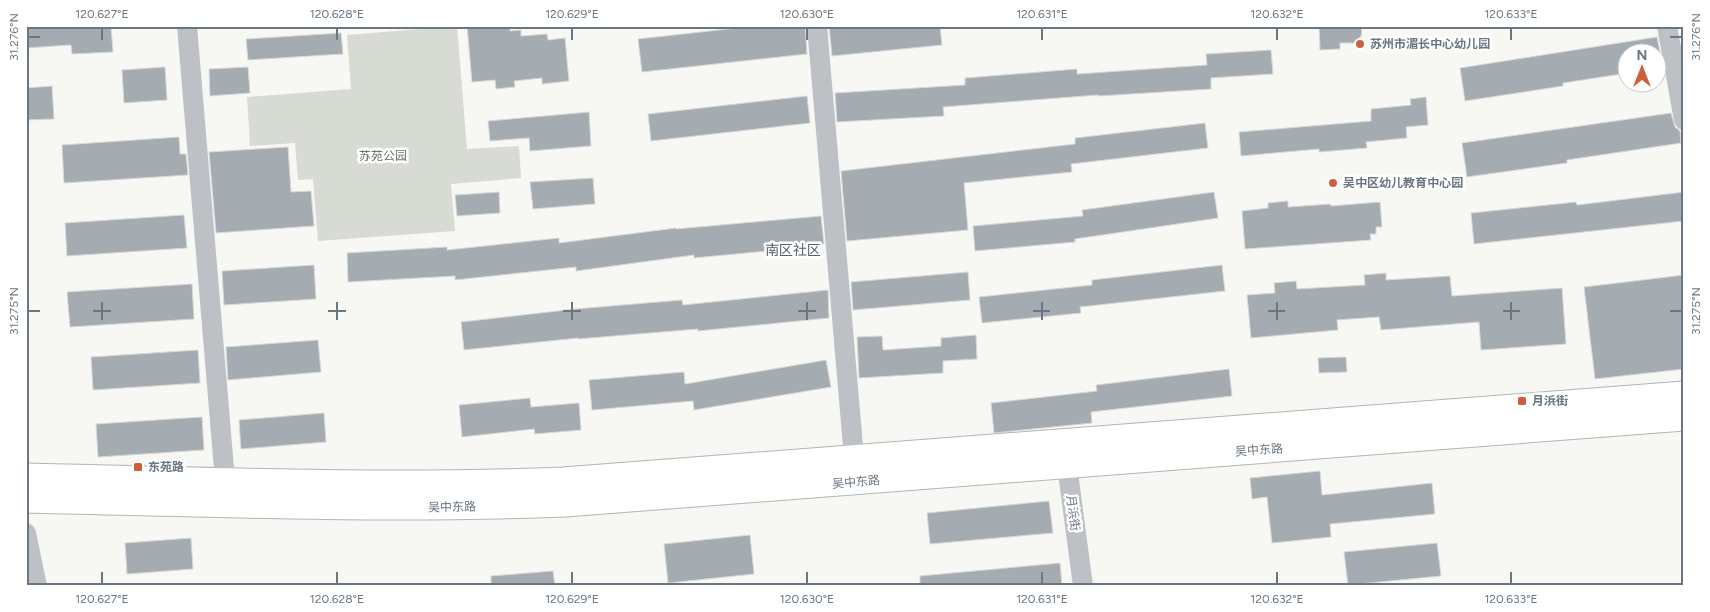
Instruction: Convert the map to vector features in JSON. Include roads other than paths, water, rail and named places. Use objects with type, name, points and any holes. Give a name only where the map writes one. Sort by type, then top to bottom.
[{"type":"main road","name":"吴中东路","points":[[26,500],[363,507],[565,504],[1065,453],[1684,394]]},
{"type":"main road","name":"吴中东路","points":[[26,476],[401,483],[530,481],[854,458],[1065,453],[1684,418]]},
{"type":"street","points":[[187,26],[225,481]]},
{"type":"street","points":[[817,26],[854,458]]},
{"type":"street","points":[[1668,26],[1684,120]]},
{"type":"street","name":"月浜街","points":[[1065,453],[1083,586]]},
{"type":"street","points":[[26,533],[37,586]]},
{"type":"place","name":"苏州市湄长中心幼儿园","points":[[1360,44]]},
{"type":"place","name":"吴中区幼儿教育中心园","points":[[1333,183]]},
{"type":"place","name":"月浜街","points":[[1522,401]]},
{"type":"place","name":"东苑路","points":[[138,467]]},
{"type":"district","name":"南区社区","points":[[793,250]]},
{"type":"park label","name":"苏苑公园","points":[[383,156]]}]
